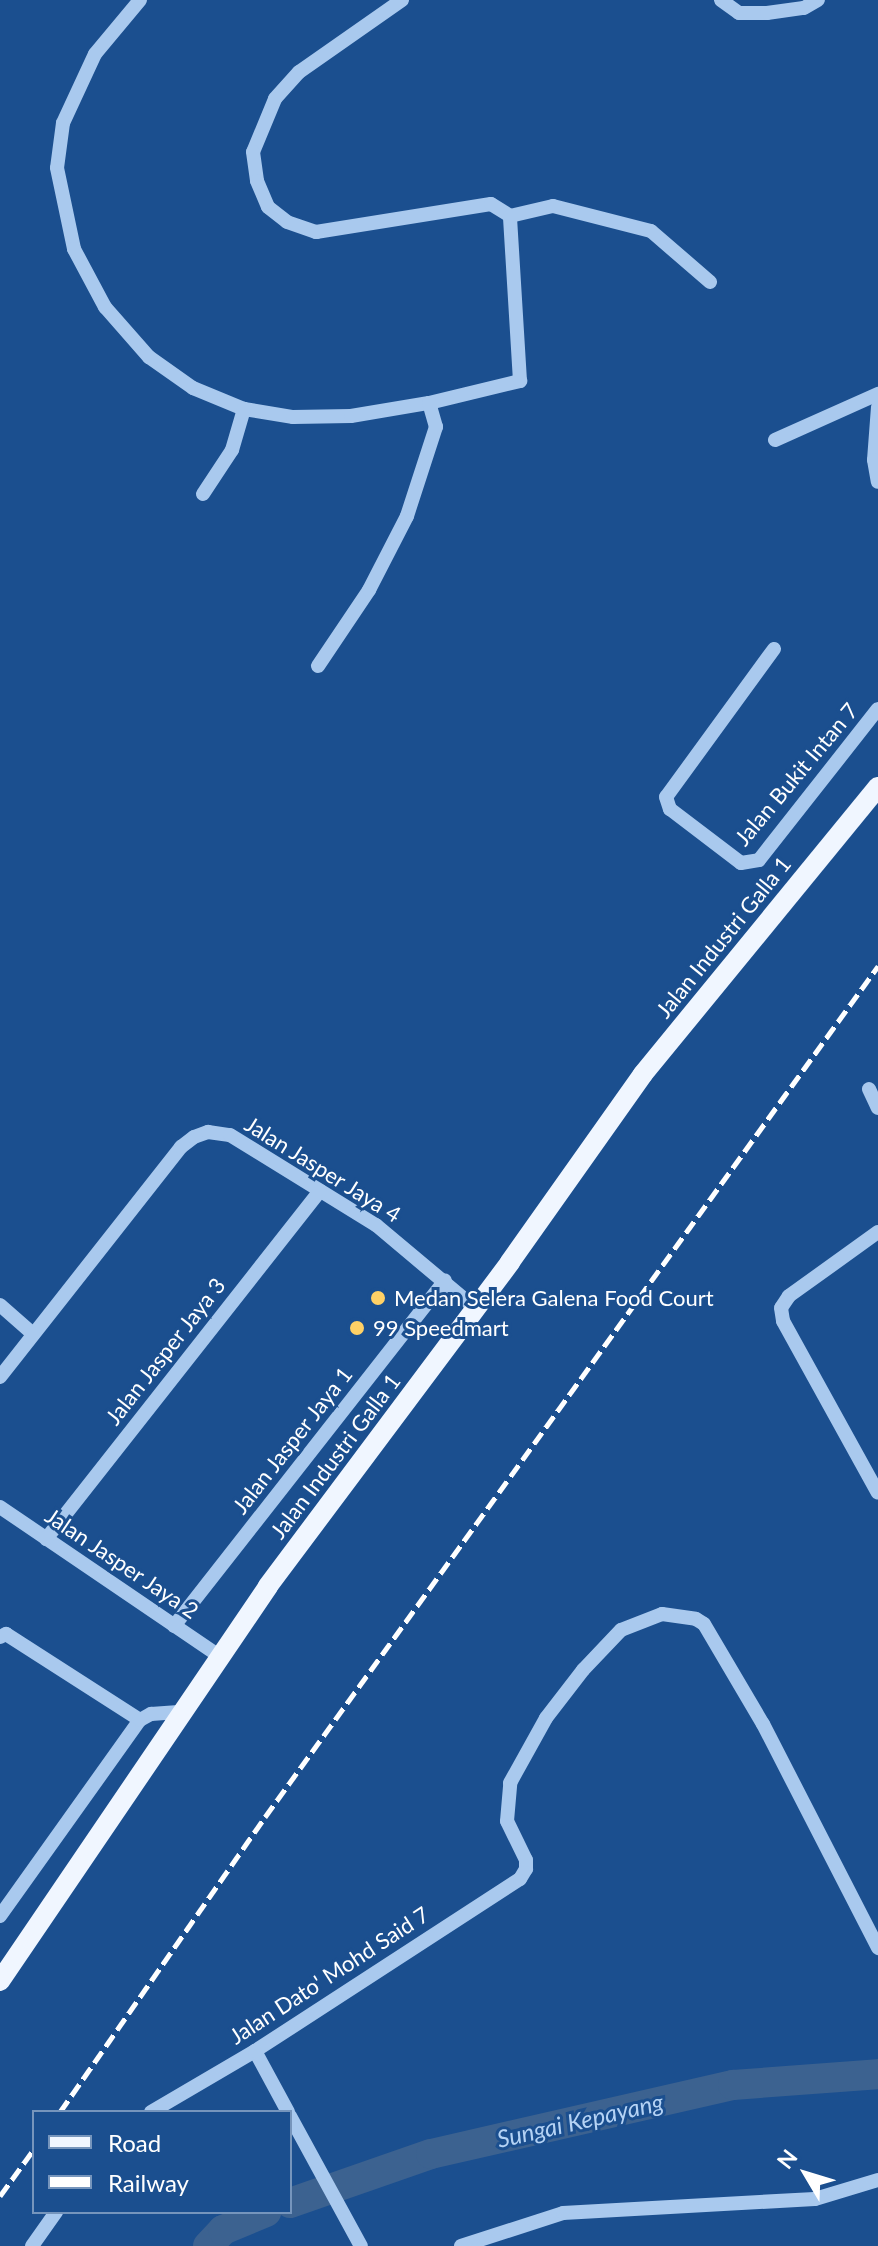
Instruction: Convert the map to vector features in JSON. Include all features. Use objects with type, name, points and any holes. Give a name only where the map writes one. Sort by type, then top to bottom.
[{"type":"main road","name":"Jalan Industri Galla 1","points":[[0,1981],[219,1656],[643,1074],[878,787]]},
{"type":"street","points":[[140,0],[95,54],[63,123],[57,168],[74,249],[105,307],[126,335],[149,357],[193,388],[244,409],[293,417],[351,416],[429,403],[520,381],[510,216]]},
{"type":"street","points":[[402,0],[299,72],[275,99],[253,152],[257,181],[268,207],[287,222],[316,232],[491,204],[510,216],[553,206],[651,231],[710,282]]},
{"type":"street","points":[[721,0],[739,13],[804,8],[818,0]]},
{"type":"street","points":[[775,440],[878,394]]},
{"type":"street","points":[[318,666],[369,590],[407,516],[436,427],[429,403]]},
{"type":"street","points":[[878,407],[874,460],[878,482]]},
{"type":"street","points":[[203,494],[232,450],[244,409]]},
{"type":"street","name":"Jalan Bukit Intan 7","points":[[774,649],[666,797],[670,809],[748,865],[759,860],[878,709]]},
{"type":"street","points":[[869,1089],[878,1108]]},
{"type":"street","name":"Jalan Jasper Jaya 4","points":[[0,1377],[181,1147],[194,1137],[208,1132],[230,1135],[376,1225],[475,1308]]},
{"type":"street","name":"Jalan Jasper Jaya 3","points":[[46,1539],[320,1191]]},
{"type":"street","points":[[878,1232],[789,1296],[781,1308],[783,1321],[878,1493]]},
{"type":"street","name":"Jalan Jasper Jaya 1","points":[[174,1626],[445,1281]]},
{"type":"street","points":[[0,1305],[33,1334]]},
{"type":"street","name":"Jalan Jasper Jaya 2","points":[[0,1507],[219,1656]]},
{"type":"street","name":"Jalan Dato' Mohd Said 7","points":[[154,2110],[255,2051],[520,1879],[526,1869],[526,1860],[507,1821],[510,1783],[546,1718],[583,1670],[621,1630],[662,1614],[696,1619],[704,1624],[763,1724],[878,1948]]},
{"type":"street","points":[[0,1637],[6,1634],[140,1720]]},
{"type":"street","points":[[0,1916],[140,1720],[151,1714],[182,1712]]},
{"type":"street","points":[[255,2051],[287,2110]]},
{"type":"street","points":[[292,2120],[361,2246]]},
{"type":"street","points":[[461,2246],[563,2213],[815,2199],[878,2180]]},
{"type":"street","points":[[32,2246],[55,2214]]},
{"type":"waterway","name":"Sungai Kepayang","points":[[292,2202],[431,2154],[733,2085],[878,2074]]},
{"type":"waterway","name":"Sungai Kepayang","points":[[208,2246],[223,2230],[261,2214]]},
{"type":"railway","points":[[61,2110],[265,1817],[878,966]]},
{"type":"railway","points":[[0,2196],[32,2152]]},
{"type":"place","name":"Medan Selera Galena Food Court","points":[[378,1298]]},
{"type":"place","name":"99 Speedmart","points":[[357,1328]]}]
